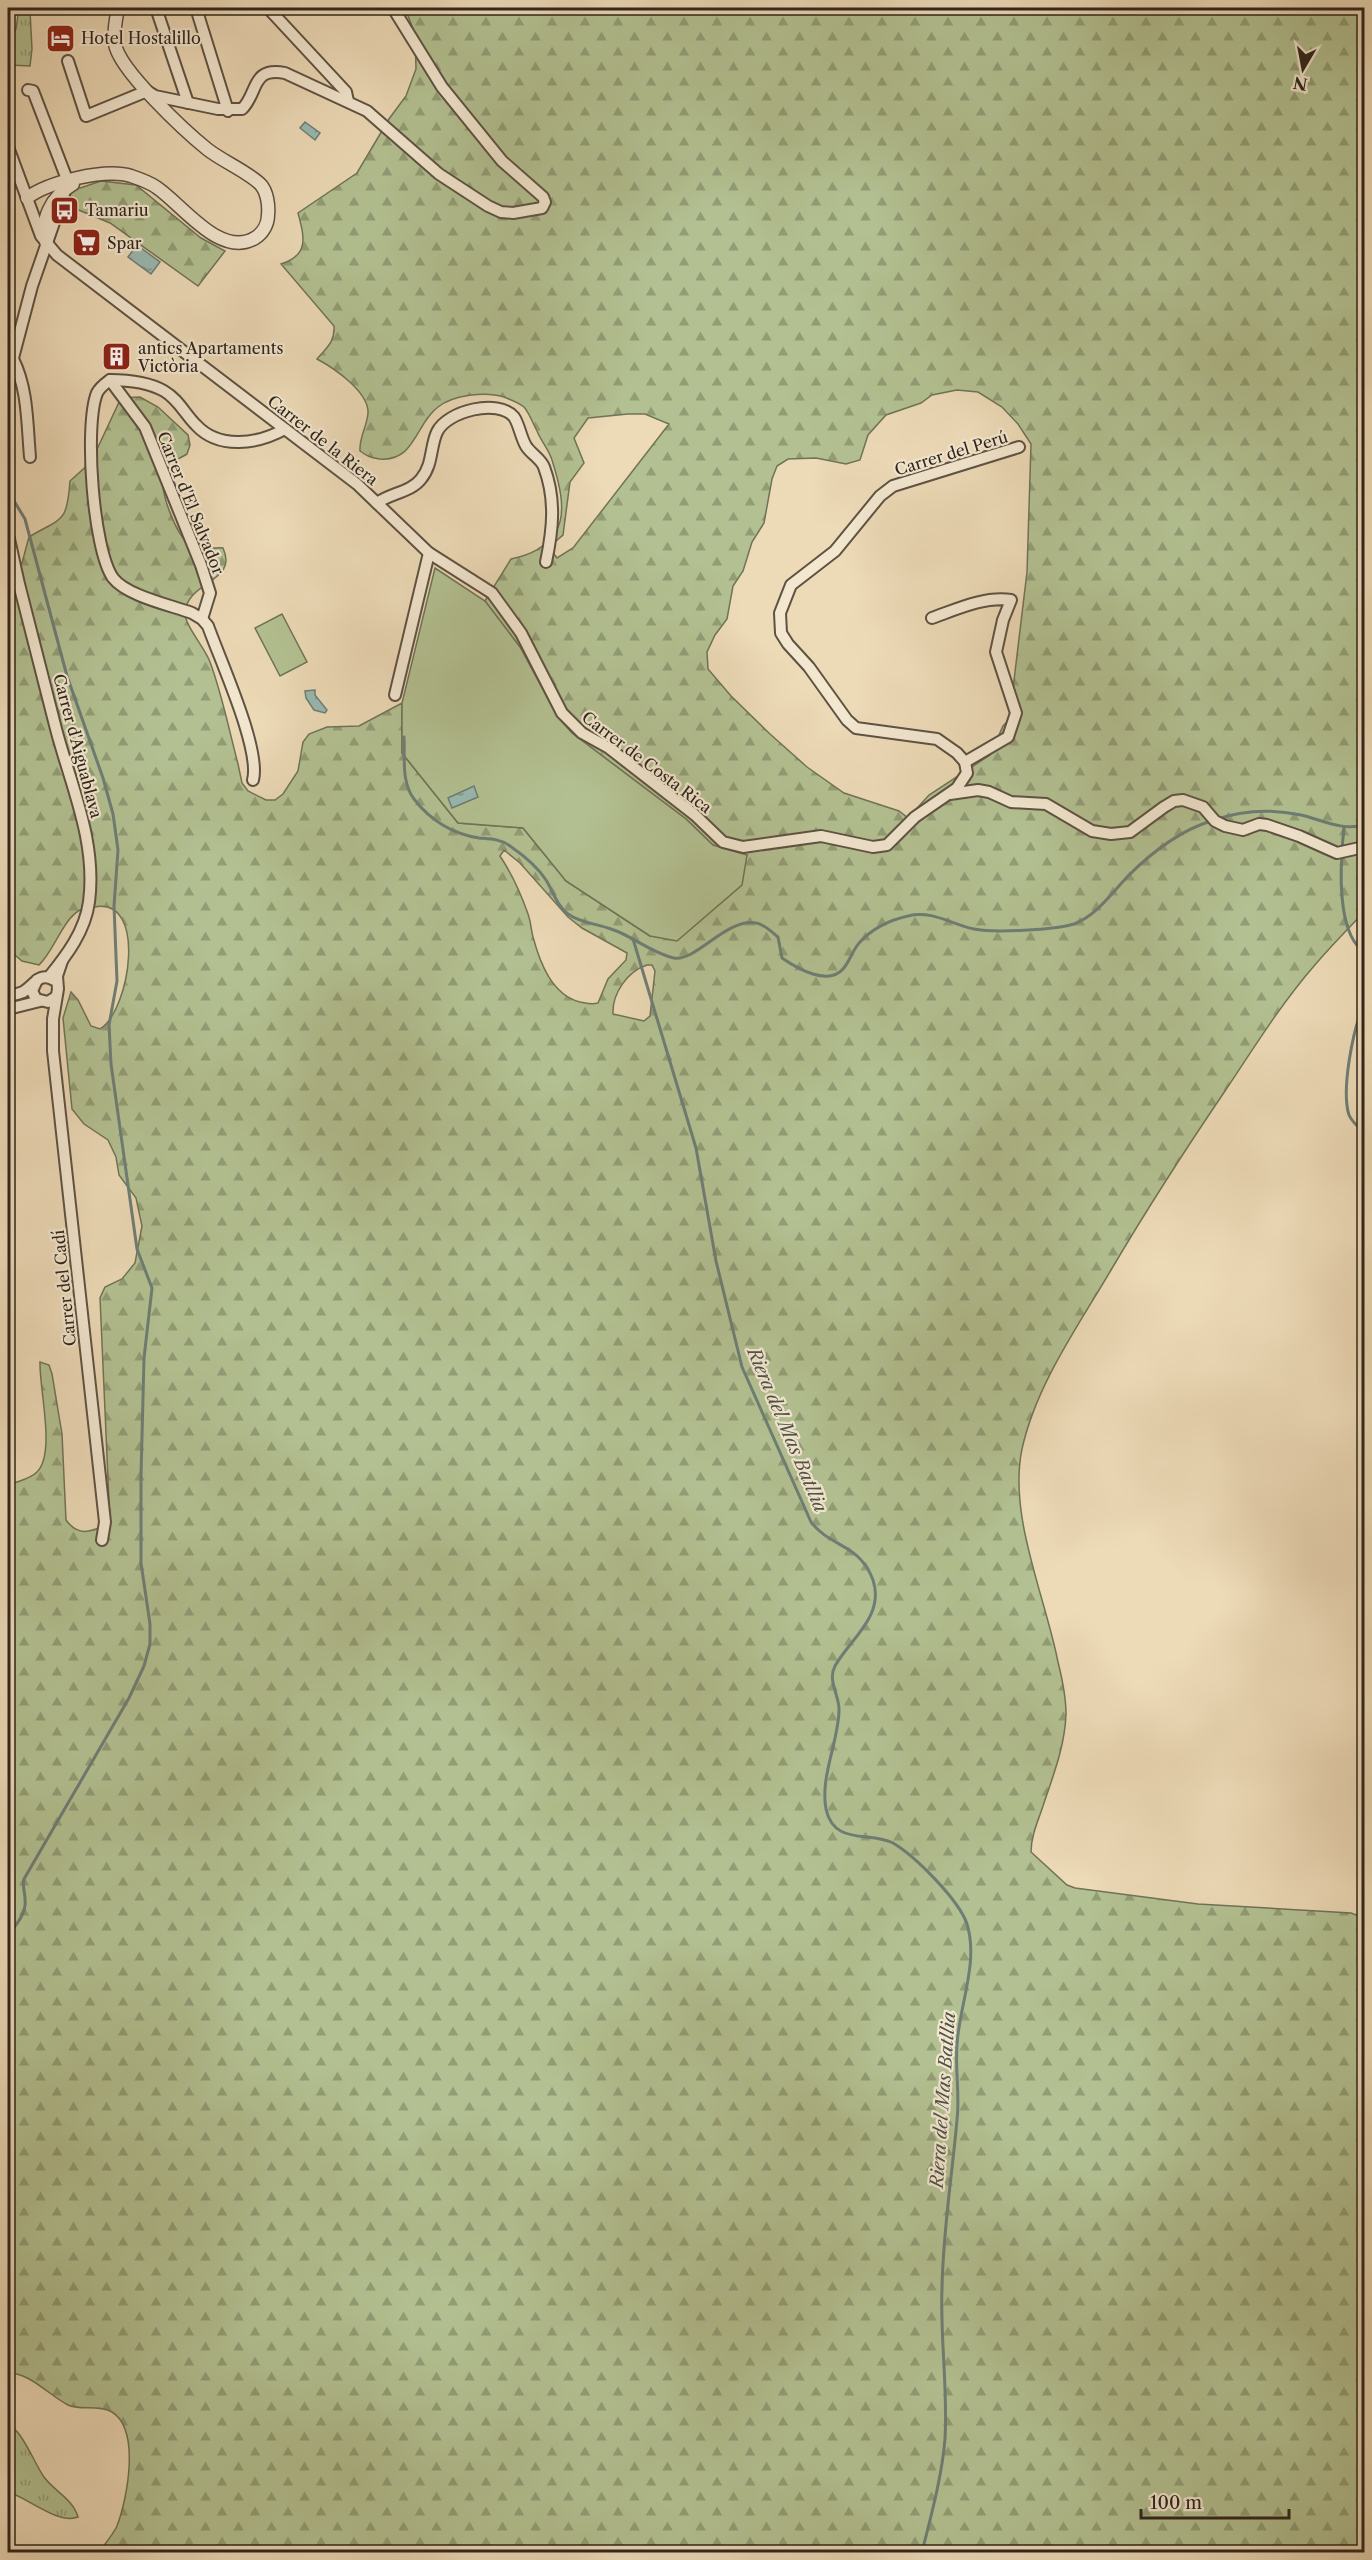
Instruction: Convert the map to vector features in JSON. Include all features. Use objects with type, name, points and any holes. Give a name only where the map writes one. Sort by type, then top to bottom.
[{"type":"street","points":[[27,198],[47,187],[71,183],[104,172],[128,175],[156,186],[210,233],[225,240],[247,242],[264,230],[268,218],[268,206],[267,196],[261,185],[206,148],[147,91],[117,52],[115,29],[118,8]]},
{"type":"street","points":[[156,8],[188,103]]},
{"type":"street","points":[[196,8],[228,111]]},
{"type":"street","points":[[268,8],[346,92],[348,101]]},
{"type":"street","points":[[147,91],[155,96],[228,111],[242,109],[260,78],[277,71],[367,111],[439,174],[488,206],[501,212],[513,213],[542,208],[545,202],[543,197],[502,161],[442,87],[393,8]]},
{"type":"street","points":[[68,61],[86,116],[147,91]]},
{"type":"street","points":[[28,90],[33,91],[71,183]]},
{"type":"street","name":"Carrer de la Riera","points":[[8,147],[37,227],[47,245],[57,255],[357,483],[429,553]]},
{"type":"street","points":[[8,376],[32,286],[47,245],[44,236],[47,214],[54,199],[71,183]]},
{"type":"street","points":[[13,359],[21,375],[25,395],[30,456]]},
{"type":"street","points":[[253,780],[256,770],[252,747],[208,626],[192,613],[123,587],[112,577],[96,520],[90,471],[91,430],[97,392],[110,380],[146,384],[164,391],[174,399],[196,426],[215,439],[234,442],[261,441],[285,429]]},
{"type":"street","name":"Carrer d'El Salvador","points":[[110,380],[145,427],[201,566],[210,593],[202,619]]},
{"type":"street","points":[[377,502],[407,490],[420,481],[428,470],[437,431],[444,422],[477,408],[498,407],[514,417],[527,449],[543,465],[554,509],[546,562]]},
{"type":"street","name":"Carrer del Perú","points":[[965,762],[957,753],[937,740],[856,728],[847,720],[809,667],[788,644],[781,633],[780,613],[790,585],[835,551],[880,496],[892,486],[1019,447]]},
{"type":"street","name":"Carrer d'Aiguablava","points":[[8,535],[56,730],[85,827],[90,853],[89,904],[82,928],[53,981]]},
{"type":"street","points":[[395,695],[429,553]]},
{"type":"street","name":"Carrer de Costa Rica","points":[[429,553],[492,593],[521,633],[562,713],[582,734],[617,754],[695,815],[723,842],[743,847],[821,836],[873,847],[887,845],[915,817],[957,788],[967,773],[965,762]]},
{"type":"street","points":[[932,618],[964,606],[1000,598],[1011,600],[1003,620],[996,652],[1017,713],[1008,737],[965,762]]},
{"type":"street","points":[[950,794],[978,790],[989,792],[1011,802],[1046,804],[1085,828],[1111,834],[1130,832],[1164,807],[1174,801],[1183,800],[1203,807],[1215,821],[1225,826],[1243,830],[1259,824],[1267,825],[1337,853],[1365,847]]},
{"type":"street","points":[[37,980],[32,991],[40,1002]]},
{"type":"street","points":[[8,996],[23,992],[37,980],[53,981],[56,997],[51,1001],[8,1009]]},
{"type":"street","name":"Carrer del Cadí","points":[[52,1032],[56,997]]},
{"type":"street","name":"Carrer del Cadí","points":[[40,1002],[49,1016],[52,1032],[105,1522],[102,1540]]},
{"type":"street","points":[[1360,2553],[1365,2547]]},
{"type":"green space","points":[[19,8],[51,8],[30,11],[32,49],[30,66],[9,65],[8,74],[8,40],[16,29]]},
{"type":"green space","points":[[405,8],[1364,8],[1364,912],[1320,959],[1279,1011],[1195,1135],[1138,1225],[1059,1356],[1037,1402],[1022,1449],[1019,1474],[1024,1528],[1052,1637],[1066,1708],[1061,1749],[1035,1829],[1031,1852],[1067,1885],[1075,1888],[1198,1904],[1351,1913],[1364,1918],[1364,2552],[99,2552],[117,2526],[125,2500],[129,2449],[121,2421],[107,2410],[68,2405],[24,2376],[8,2373],[8,1486],[34,1475],[43,1463],[46,1436],[40,1362],[49,1365],[52,1374],[62,1434],[66,1520],[71,1526],[81,1531],[92,1531],[110,1524],[100,1298],[105,1287],[122,1279],[135,1263],[142,1226],[136,1198],[119,1175],[116,1157],[108,1140],[84,1124],[72,1109],[63,1018],[71,992],[78,1000],[91,1026],[100,1029],[111,1018],[126,980],[128,936],[122,919],[111,908],[94,907],[80,910],[69,920],[39,965],[22,961],[8,949],[8,571],[22,563],[29,537],[61,518],[67,505],[70,481],[91,462],[121,398],[140,397],[158,407],[188,435],[190,445],[187,454],[169,465],[162,477],[165,498],[174,523],[185,541],[191,546],[202,549],[223,548],[226,559],[224,568],[219,575],[194,594],[188,602],[185,613],[188,624],[210,662],[222,699],[242,783],[248,791],[266,800],[275,800],[283,794],[298,771],[303,742],[309,734],[327,727],[359,726],[402,703],[402,753],[458,823],[523,828],[566,881],[650,936],[747,855],[713,845],[686,819],[572,733],[558,717],[520,647],[485,601],[511,559],[531,553],[542,546],[552,537],[560,523],[562,505],[557,476],[549,453],[524,407],[496,395],[460,397],[438,407],[401,454],[392,458],[374,458],[360,451],[368,413],[363,397],[341,375],[317,359],[332,340],[334,326],[281,264],[297,255],[303,244],[298,213],[357,173],[389,119],[406,96],[416,69],[415,34]],"holes":[[[957,390],[978,392],[1002,407],[1018,424],[1031,444],[1027,572],[1012,697],[1016,713],[1003,726],[990,755],[929,795],[908,818],[899,811],[844,793],[807,767],[731,696],[708,669],[707,652],[715,635],[727,619],[733,586],[743,571],[752,542],[764,523],[772,479],[777,466],[788,459],[816,458],[846,464],[860,460],[868,435],[886,415],[921,403],[932,395]],[[645,414],[669,424],[573,548],[557,558],[549,547],[563,535],[570,482],[584,463],[574,438],[588,418]],[[504,850],[520,863],[568,917],[582,928],[627,953],[626,960],[608,979],[598,1003],[580,1002],[570,998],[562,993],[549,977],[536,947],[522,899],[500,856]],[[652,965],[655,971],[650,1016],[644,1021],[613,1014],[618,991],[640,968]]]},
{"type":"green space","points":[[101,181],[136,185],[201,238],[225,251],[198,286],[110,223],[69,206],[71,191]]},
{"type":"green space","points":[[435,568],[485,601],[520,647],[558,717],[572,733],[686,819],[713,845],[747,855],[742,885],[677,941],[650,936],[566,881],[523,828],[458,823],[402,753],[402,703]]},
{"type":"green space","points":[[282,614],[307,662],[280,676],[255,628]]},
{"type":"green space","points":[[14,2429],[18,2432],[44,2477],[68,2500],[78,2517],[61,2517],[52,2514],[8,2492],[8,2431]]},
{"type":"water","points":[[305,122],[320,133],[315,140],[300,128]]},
{"type":"water","points":[[137,245],[160,262],[151,274],[128,257]]},
{"type":"water","points":[[315,690],[315,695],[327,710],[325,713],[314,710],[306,698],[305,691]]},
{"type":"water","points":[[474,786],[478,797],[452,808],[448,798]]},
{"type":"waterway","points":[[8,491],[25,519],[67,676],[103,778],[113,814],[118,850],[114,906],[117,981],[109,1025],[111,1064],[137,1249],[152,1288],[144,1358],[141,1475],[141,1563],[150,1624],[150,1644],[144,1666],[129,1698],[24,1879],[24,1909],[8,1935]]},
{"type":"waterway","points":[[404,737],[404,769],[407,785],[420,807],[435,820],[460,833],[499,841],[515,849],[538,870],[561,907],[573,917],[619,932],[674,958],[692,954],[734,927],[745,923],[756,923],[778,937],[782,958],[804,971],[821,976],[837,974],[843,969],[858,945],[870,933],[888,922],[908,916],[933,916],[983,930],[1009,931],[1074,924],[1097,910],[1128,876],[1156,851],[1177,837],[1211,821]]},
{"type":"waterway","points":[[1217,819],[1248,812],[1269,811],[1301,815],[1340,826],[1364,825]]},
{"type":"waterway","points":[[1342,849],[1344,827]]},
{"type":"waterway","points":[[1342,855],[1343,908],[1350,934],[1364,951]]},
{"type":"waterway","name":"Riera del Mas Batllia","points":[[633,939],[696,1148],[716,1261],[742,1367],[811,1522],[827,1537],[853,1552],[867,1568],[873,1580],[875,1593],[870,1616],[841,1656],[832,1677],[839,1711],[825,1785],[826,1809],[830,1821],[845,1833],[893,1843],[913,1858],[955,1903],[967,1924],[970,1939],[970,1969],[958,2030],[958,2111],[943,2267],[942,2307],[946,2401],[944,2453],[922,2552]]},
{"type":"waterway","points":[[1364,1005],[1352,1043],[1346,1090],[1349,1115],[1364,1132]]},
{"type":"place","name":"Hotel Hostalillo","points":[[60,38]]},
{"type":"place","name":"Tamariu","points":[[64,210]]},
{"type":"place","name":"Spar","points":[[86,243]]},
{"type":"place","name":"antics Apartaments Victòria","points":[[117,357]]}]
